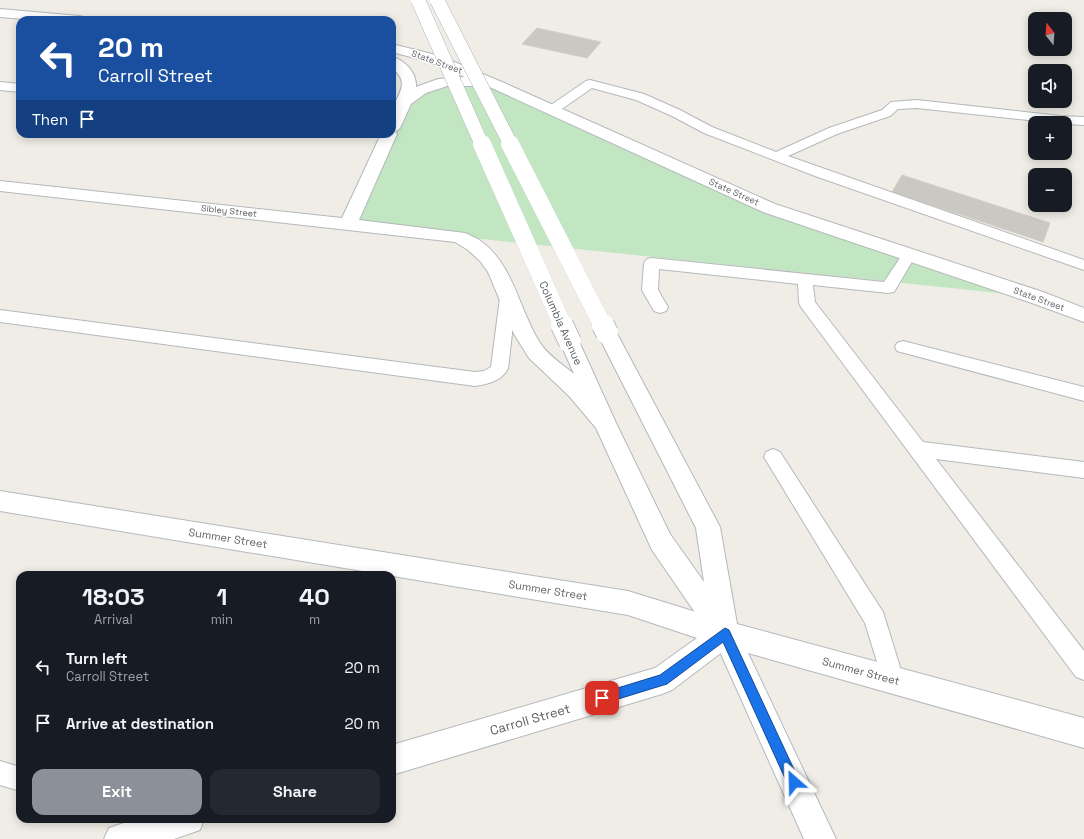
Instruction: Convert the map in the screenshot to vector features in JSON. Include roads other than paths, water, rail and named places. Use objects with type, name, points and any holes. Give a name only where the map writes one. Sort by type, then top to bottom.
[{"type":"street","name":"Columbia Avenue","points":[[418,0],[605,423],[661,542],[725,634],[820,839]]},
{"type":"street","name":"Columbia Avenue","points":[[437,0],[708,527],[725,634]]},
{"type":"street","points":[[0,13],[34,16]]},
{"type":"street","name":"State Street","points":[[396,49],[434,58],[769,208],[1036,297],[1084,315]]},
{"type":"street","points":[[396,64],[406,73],[409,81],[404,102],[396,119]]},
{"type":"street","points":[[404,102],[416,91],[440,82],[472,81],[497,85]]},
{"type":"street","points":[[348,225],[387,138]]},
{"type":"street","name":"Sibley Street","points":[[0,186],[459,237],[470,241],[492,262],[500,276],[508,298]]},
{"type":"street","points":[[508,298],[526,338],[533,349],[545,364],[566,380],[605,423]]},
{"type":"street","name":"Summer Street","points":[[0,501],[628,603],[725,634],[1084,733]]},
{"type":"street","name":"Carroll Street","points":[[396,759],[662,680],[725,634]]},
{"type":"street","points":[[120,839],[168,823]]},
{"type":"lane","points":[[552,110],[590,84],[640,97],[676,113],[708,130],[1084,265]]},
{"type":"lane","points":[[0,86],[16,88]]},
{"type":"lane","points":[[777,156],[833,131],[886,113],[895,105],[917,104],[1060,120],[1084,121]]},
{"type":"lane","points":[[660,307],[650,290],[652,262],[888,288],[909,255]]},
{"type":"lane","points":[[805,280],[807,303],[1084,669]]},
{"type":"lane","points":[[0,316],[475,379],[486,378],[494,375],[499,369],[508,298]]},
{"type":"lane","points":[[903,347],[1084,394]]},
{"type":"lane","points":[[918,449],[1084,470]]},
{"type":"lane","points":[[773,457],[875,619],[893,680]]},
{"type":"lane","points":[[0,773],[16,778]]}]
